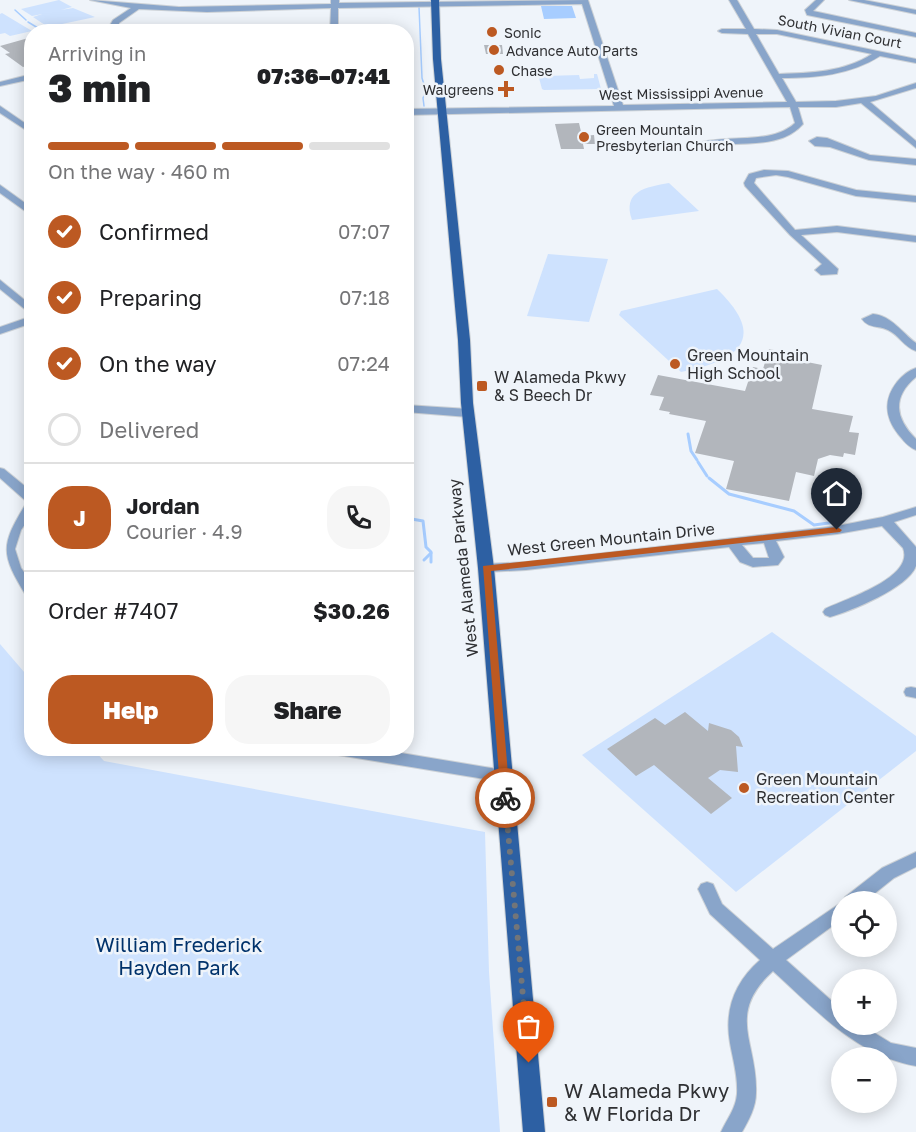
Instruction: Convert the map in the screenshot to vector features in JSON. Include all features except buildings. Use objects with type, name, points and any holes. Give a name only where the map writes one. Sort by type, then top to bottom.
[{"type":"main road","name":"West Alameda Parkway","points":[[435,2],[437,59],[468,413],[486,568],[534,1132]]},
{"type":"street","points":[[94,0],[137,7],[206,11],[335,3],[584,1],[619,107]]},
{"type":"street","points":[[701,145],[717,141],[778,137],[789,133],[797,127],[800,121],[734,0]]},
{"type":"street","points":[[820,0],[809,10],[810,13],[916,36]]},
{"type":"street","points":[[853,0],[916,12]]},
{"type":"street","points":[[334,24],[335,3]]},
{"type":"street","points":[[115,24],[137,7]]},
{"type":"street","name":"South Vivian Court","points":[[722,31],[777,32],[916,61]]},
{"type":"street","points":[[776,76],[825,75],[866,61],[879,53]]},
{"type":"street","points":[[0,84],[24,78]]},
{"type":"street","name":"West Mississippi Avenue","points":[[414,112],[791,105],[864,101],[916,85]]},
{"type":"street","points":[[864,101],[912,136],[916,145]]},
{"type":"street","points":[[0,109],[24,126]]},
{"type":"street","points":[[830,144],[869,158],[891,162],[916,162]]},
{"type":"street","points":[[828,264],[793,233],[750,186],[752,176],[766,172],[785,172],[874,196],[916,199]]},
{"type":"street","points":[[0,188],[24,207]]},
{"type":"street","points":[[793,233],[837,229],[916,239]]},
{"type":"street","points":[[0,283],[24,305]]},
{"type":"street","points":[[0,331],[24,322]]},
{"type":"street","points":[[889,327],[916,348]]},
{"type":"street","points":[[916,371],[897,388],[891,400],[896,424],[916,446]]},
{"type":"street","points":[[414,409],[468,413]]},
{"type":"street","points":[[0,472],[24,492]]},
{"type":"street","name":"West Green Mountain Drive","points":[[486,568],[526,566],[837,530],[885,521],[916,511]]},
{"type":"street","points":[[24,513],[6,533],[0,550],[4,564],[24,585]]},
{"type":"street","points":[[830,612],[886,589],[914,564],[909,546],[885,521]]},
{"type":"street","points":[[733,542],[744,561],[749,563],[773,562],[777,557],[776,551],[768,538]]},
{"type":"street","points":[[381,756],[502,776]]},
{"type":"street","points":[[865,891],[888,873],[916,860]]},
{"type":"street","points":[[707,889],[716,909],[831,1012]]},
{"type":"street","points":[[731,1132],[744,1109],[748,1083],[737,1028],[740,1003],[750,983],[774,961],[831,917]]},
{"type":"street","points":[[862,1035],[880,1047],[916,1057]]},
{"type":"green space","points":[[59,0],[72,7],[61,10],[73,8],[95,17],[62,24],[44,24],[33,17],[42,14],[32,16],[21,9]]},
{"type":"green space","points":[[0,14],[24,26],[24,33],[10,36],[5,33],[0,34]]},
{"type":"green space","points":[[594,74],[597,74],[601,89],[544,90],[539,78],[579,75],[580,79],[594,78]]},
{"type":"green space","points":[[669,183],[699,211],[632,220],[630,203],[638,192],[652,186]]},
{"type":"green space","points":[[548,254],[608,259],[589,322],[527,316]]},
{"type":"green space","points":[[717,289],[733,306],[741,322],[743,334],[740,345],[731,354],[701,367],[681,372],[619,315],[621,311]]},
{"type":"green space","name":"Green Mountain Recreation Center","points":[[772,632],[916,736],[916,751],[736,892],[582,755]]},
{"type":"green space","name":"William Frederick Hayden Park","points":[[0,644],[24,672],[24,756],[99,756],[104,761],[485,832],[489,972],[500,1132],[0,1132]]},
{"type":"water","points":[[541,6],[572,6],[576,18],[544,19]]},
{"type":"waterway","points":[[419,7],[422,78],[426,91],[423,98],[424,106]]},
{"type":"waterway","points":[[15,10],[26,20]]},
{"type":"waterway","points":[[688,434],[691,451],[697,460]]},
{"type":"waterway","points":[[698,462],[707,476]]},
{"type":"waterway","points":[[709,478],[729,494],[794,511],[814,525],[843,521]]},
{"type":"waterway","points":[[414,519],[423,521],[426,547],[431,553]]},
{"type":"waterway","points":[[424,560],[431,553]]},
{"type":"waterway","points":[[431,553],[431,562]]},
{"type":"way so far","points":[[505,798],[529,1063]]},
{"type":"place","name":"Sonic","points":[[492,32]]},
{"type":"place","name":"Advance Auto Parts","points":[[494,50]]},
{"type":"place","name":"Chase","points":[[499,70]]},
{"type":"place","name":"Walgreens","points":[[506,89]]},
{"type":"place","name":"Green Mountain Presbyterian Church","points":[[584,137]]},
{"type":"place","name":"Green Mountain High School","points":[[675,364]]},
{"type":"place","name":"W Alameda Pkwy & S Beech Dr","points":[[482,386]]},
{"type":"place","name":"Green Mountain Recreation Center","points":[[744,788]]},
{"type":"place","name":"W Alameda Pkwy & W Florida Dr","points":[[552,1102]]},
{"type":"route","points":[[505,798],[486,568],[526,566],[837,530]]}]
